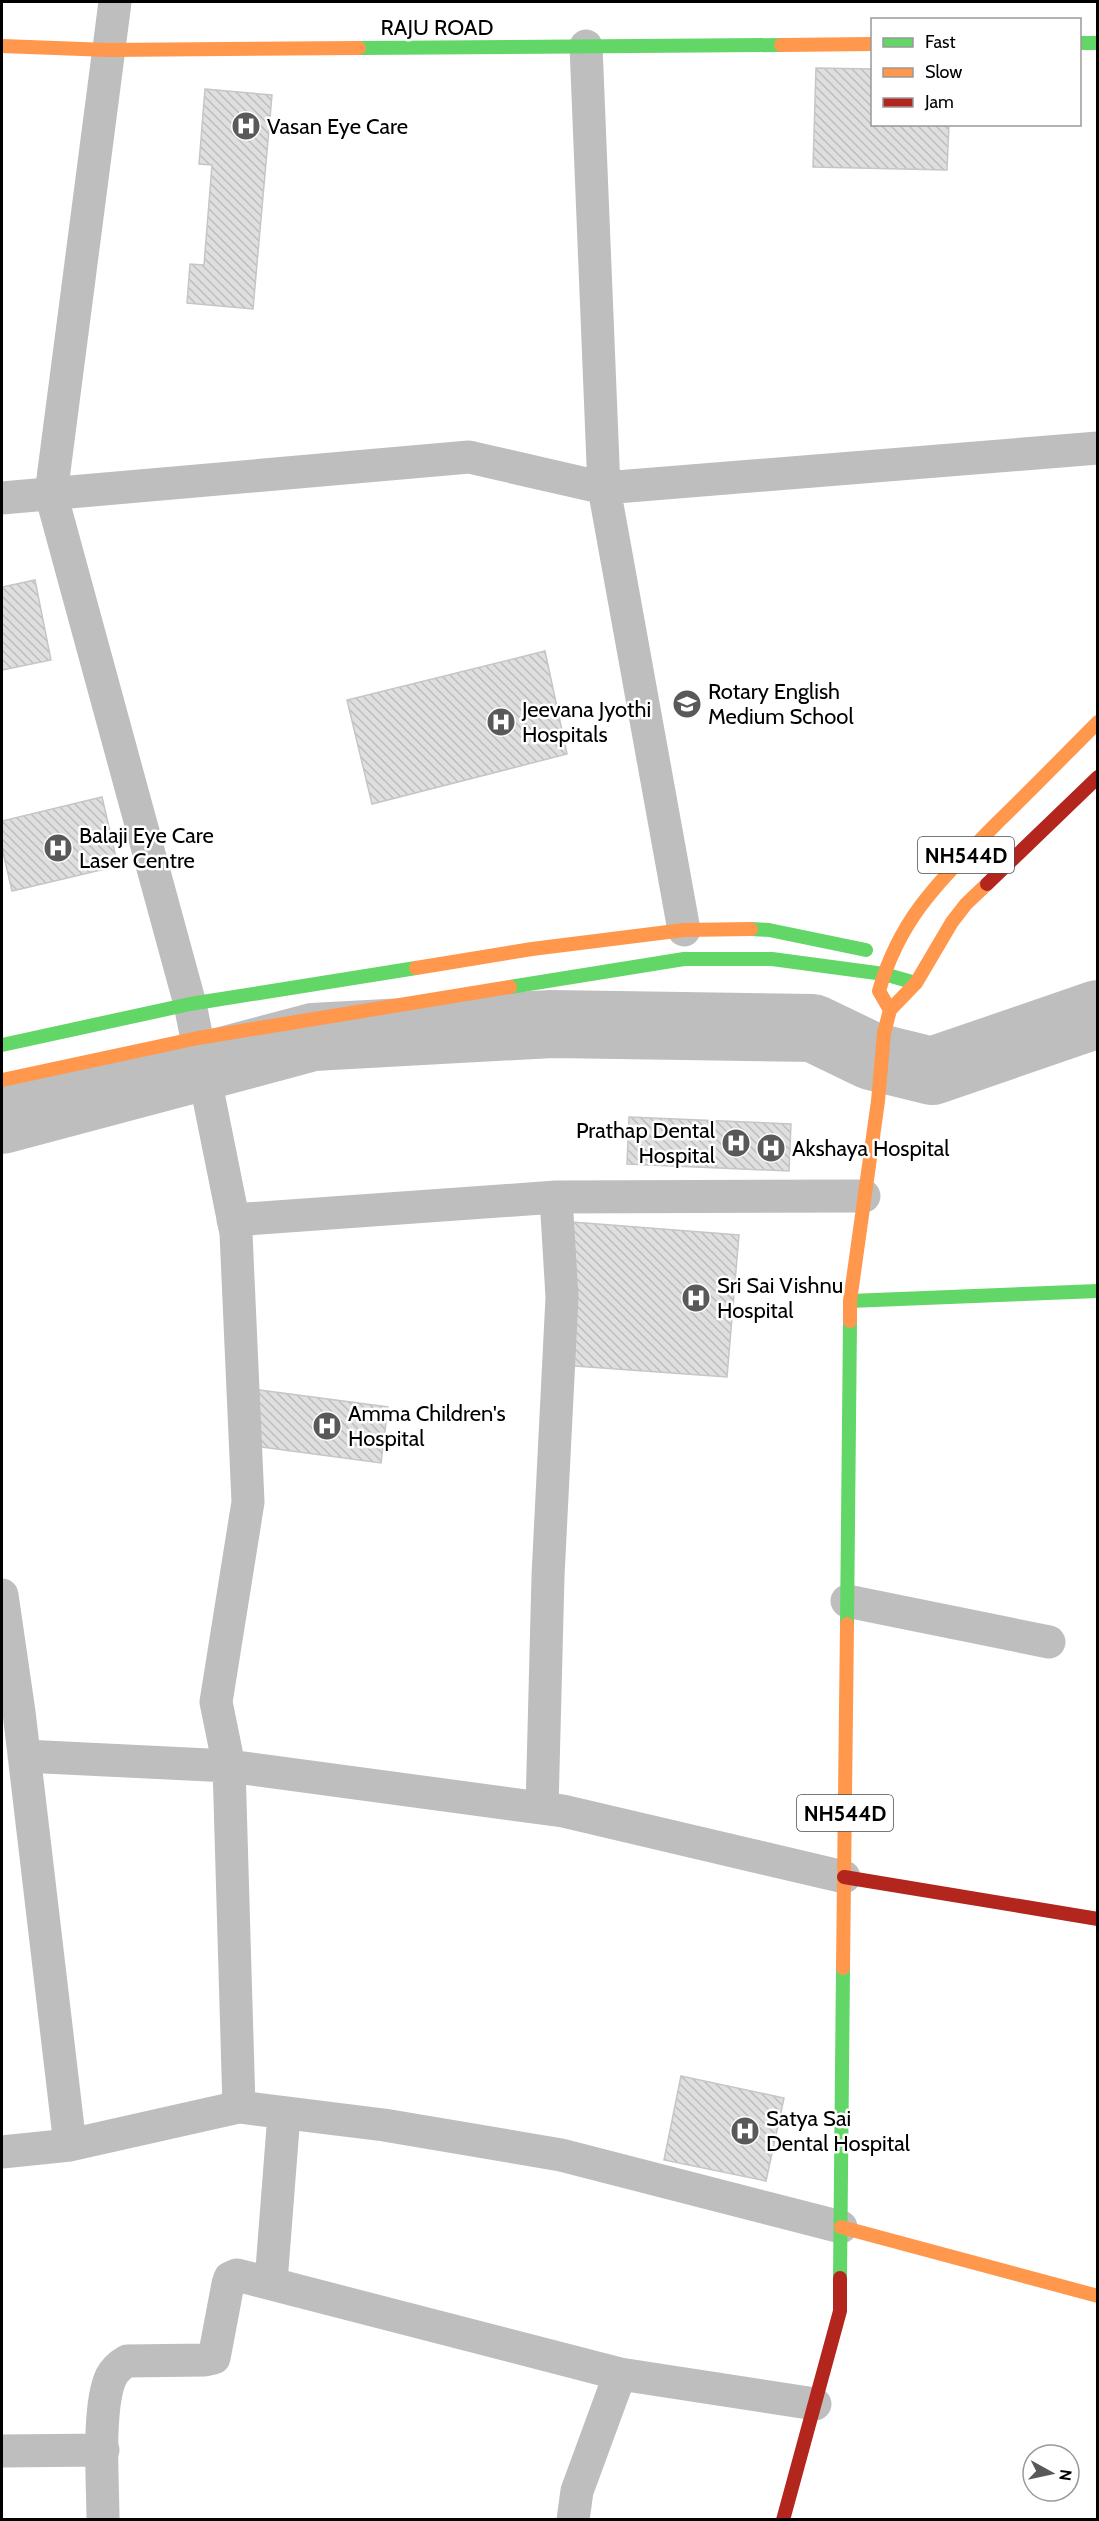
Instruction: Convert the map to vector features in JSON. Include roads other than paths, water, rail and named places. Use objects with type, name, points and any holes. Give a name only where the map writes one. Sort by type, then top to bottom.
[{"type":"main road","points":[[1081,43],[1098,43]]},
{"type":"main road","name":"RAJU ROAD","points":[[2,46],[108,50],[871,44]]},
{"type":"main road","name":"NH544D","points":[[890,1010],[879,991],[890,956],[901,932],[931,890],[1098,722]]},
{"type":"main road","name":"NH544D","points":[[783,2520],[840,2311],[850,1301],[878,1101],[884,1033],[890,1010],[916,983],[952,922],[966,904],[1098,777]]},
{"type":"main road","points":[[2,1045],[190,1004],[532,949],[684,930],[727,928],[769,930],[890,956]]},
{"type":"main road","points":[[2,1080],[684,959],[772,958],[884,974],[916,983]]},
{"type":"main road","points":[[850,1301],[1098,1291]]},
{"type":"main road","points":[[844,1877],[1098,1919]]},
{"type":"main road","points":[[841,2228],[1098,2296]]},
{"type":"street","points":[[115,2],[51,494],[190,1004],[236,1233],[248,1502],[216,1702],[229,1766],[239,2107]]},
{"type":"street","points":[[586,46],[604,488],[684,930]]},
{"type":"street","points":[[2,498],[469,457],[604,488],[1098,448]]},
{"type":"street","points":[[233,1220],[556,1197],[864,1196]]},
{"type":"street","points":[[542,1808],[548,1576],[562,1298],[556,1197]]},
{"type":"street","points":[[2,1595],[24,1756],[70,2145]]},
{"type":"street","points":[[847,1601],[1049,1642]]},
{"type":"street","points":[[24,1756],[229,1766],[542,1808],[844,1877]]},
{"type":"street","points":[[2,2152],[70,2145],[239,2107],[460,2136],[561,2155],[841,2228]]},
{"type":"street","points":[[271,2282],[284,2114]]},
{"type":"street","points":[[103,2520],[105,2399],[111,2377],[119,2366],[127,2361],[211,2360],[216,2352],[230,2278],[237,2275],[620,2374],[815,2404]]},
{"type":"street","points":[[573,2520],[577,2491],[620,2374]]},
{"type":"street","points":[[2,2451],[103,2451]]},
{"type":"waterway","points":[[2,1120],[313,1037],[552,1024],[813,1028],[871,1056],[932,1071],[1098,1014]]},
{"type":"place","name":"Vasan Eye Care","points":[[246,126]]},
{"type":"place","name":"Rotary English Medium School","points":[[687,704]]},
{"type":"place","name":"Jeevana Jyothi Hospitals","points":[[501,722]]},
{"type":"place","name":"Balaji Eye Care Laser Centre","points":[[58,848]]},
{"type":"place","name":"Prathap Dental Hospital","points":[[736,1143]]},
{"type":"place","name":"Akshaya Hospital","points":[[771,1148]]},
{"type":"place","name":"Sri Sai Vishnu Hospital","points":[[696,1298]]},
{"type":"place","name":"Amma Children's Hospital","points":[[327,1426]]},
{"type":"place","name":"Satya Sai Dental Hospital","points":[[745,2131]]}]
